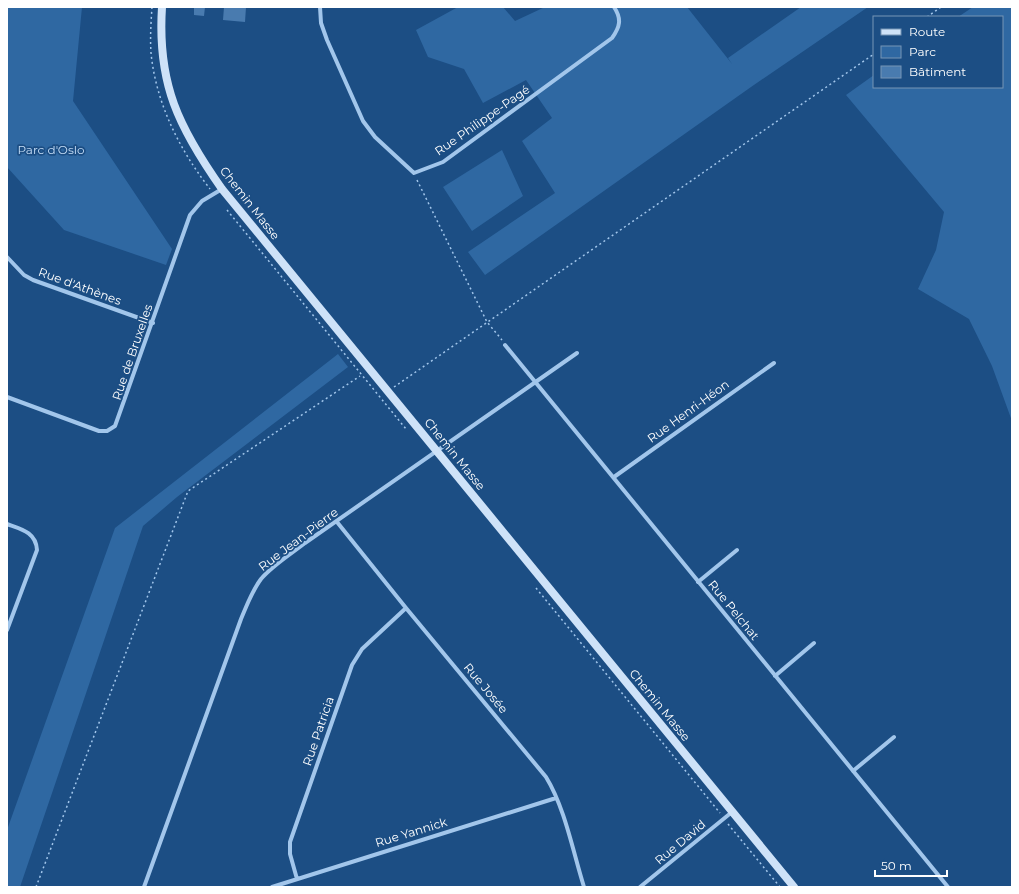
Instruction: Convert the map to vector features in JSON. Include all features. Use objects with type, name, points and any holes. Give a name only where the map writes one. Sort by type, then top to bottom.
[{"type":"street","name":"Chemin Masse","points":[[162,7],[162,55],[169,89],[185,132],[222,189],[794,887]]},
{"type":"street","points":[[320,7],[321,23],[324,34],[363,121],[375,137],[414,173]]},
{"type":"street","name":"Rue Philippe-Pagé","points":[[414,173],[442,162],[612,38],[619,29],[620,21],[614,7]]},
{"type":"street","name":"Rue de Bruxelles","points":[[7,397],[99,431],[107,431],[113,428],[117,424],[190,215],[202,201],[222,189]]},
{"type":"street","name":"Rue d'Athènes","points":[[7,257],[19,271],[34,280],[153,323]]},
{"type":"street","name":"Rue Pelchat","points":[[505,345],[948,887]]},
{"type":"street","name":"Rue Jean-Pierre","points":[[144,886],[251,595],[261,579],[295,551],[577,353]]},
{"type":"street","name":"Rue Henri-Héon","points":[[614,477],[774,363]]},
{"type":"street","name":"Rue Josée","points":[[337,522],[406,608],[542,771],[556,798],[584,887]]},
{"type":"street","points":[[7,524],[30,534],[35,541],[37,550],[7,630]]},
{"type":"street","points":[[698,582],[737,550]]},
{"type":"street","name":"Rue Patricia","points":[[297,879],[290,854],[290,842],[352,665],[362,649],[406,608]]},
{"type":"street","points":[[775,676],[814,643]]},
{"type":"street","points":[[852,771],[894,737]]},
{"type":"street","name":"Rue Yannick","points":[[272,887],[556,798]]},
{"type":"street","name":"Rue David","points":[[640,887],[732,812]]},
{"type":"street","points":[[144,886],[150,887]]},
{"type":"path","points":[[928,16],[941,7]]},
{"type":"path","points":[[388,391],[873,55]]},
{"type":"path","points":[[414,173],[487,322],[505,345]]},
{"type":"path","points":[[36,887],[188,491],[370,369]]},
{"type":"green space","name":"Parc d'Oslo","points":[[7,7],[82,7],[73,101],[172,249],[166,265],[64,230],[7,167]]},
{"type":"green space","points":[[458,7],[503,7],[515,21],[545,7],[687,7],[732,64],[728,58],[801,7],[868,7],[751,87],[485,275],[468,252],[555,193],[522,141],[552,118],[526,80],[483,103],[464,69],[428,57],[416,30]]},
{"type":"green space","points":[[973,7],[1012,7],[1012,421],[992,366],[969,319],[918,289],[936,250],[944,212],[846,95],[873,76],[873,88],[1003,88],[1003,16],[960,16]]},
{"type":"green space","points":[[502,150],[523,196],[472,231],[443,187]]},
{"type":"green space","points":[[338,354],[348,367],[177,497],[143,526],[20,887],[7,887],[7,830],[115,528]]},
{"type":"building","points":[[194,7],[205,7],[204,16],[194,15]]},
{"type":"building","points":[[224,7],[246,7],[245,22],[223,20]]}]
